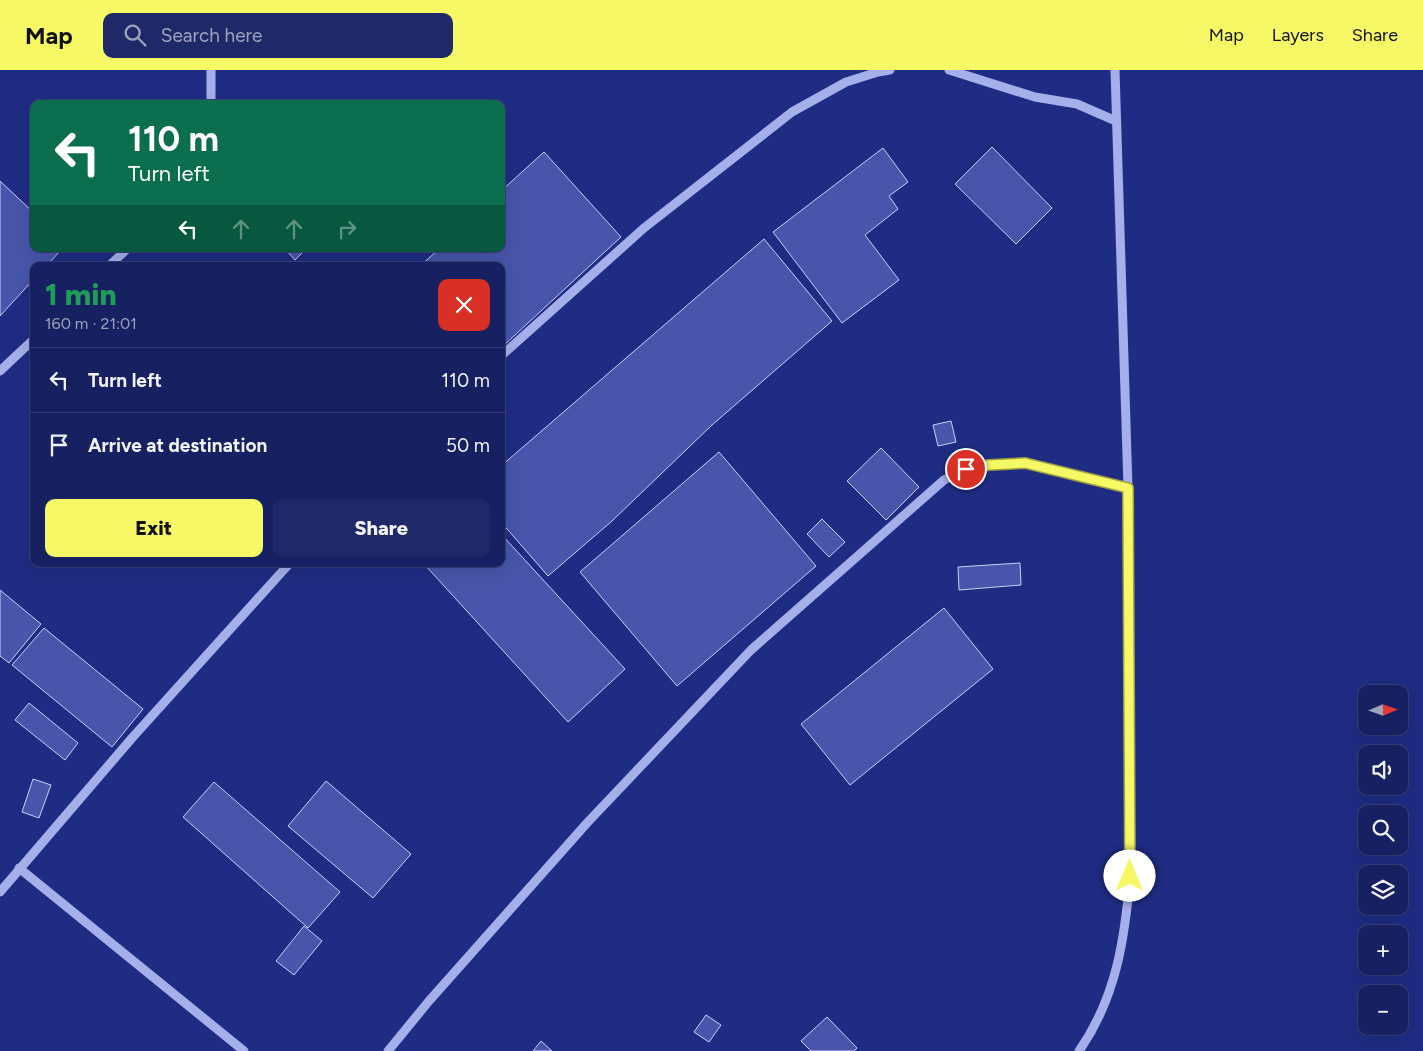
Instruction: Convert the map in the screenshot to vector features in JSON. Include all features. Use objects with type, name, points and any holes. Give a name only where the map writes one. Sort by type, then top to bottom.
[{"type":"street","points":[[210,70],[211,100]]},
{"type":"street","points":[[505,352],[644,228],[792,112],[846,82],[890,70]]},
{"type":"street","points":[[949,70],[1035,97],[1077,104],[1116,121]]},
{"type":"street","points":[[1079,1051],[1100,1014],[1114,981],[1127,915],[1130,876],[1128,488],[1115,70]]},
{"type":"street","points":[[113,262],[125,252]]},
{"type":"street","points":[[0,371],[30,343]]},
{"type":"street","points":[[388,1051],[587,823],[751,650],[944,480],[966,469],[989,465],[1025,463],[1128,488]]},
{"type":"street","points":[[0,892],[132,738],[286,567]]},
{"type":"street","points":[[19,868],[244,1051]]},
{"type":"building","points":[[992,147],[1052,208],[1016,244],[955,184]]},
{"type":"building","points":[[883,148],[908,182],[889,196],[898,209],[865,235],[899,280],[842,323],[773,232]]},
{"type":"building","points":[[544,152],[621,237],[505,344],[505,262],[424,262],[436,252],[505,252],[505,187]]},
{"type":"building","points":[[0,181],[30,209],[30,252],[59,252],[50,262],[30,262],[30,283],[0,316]]},
{"type":"building","points":[[764,239],[832,321],[712,425],[612,521],[548,576],[505,527],[505,463]]},
{"type":"building","points":[[288,252],[303,252],[295,260]]},
{"type":"building","points":[[951,421],[956,442],[938,446],[933,425]]},
{"type":"building","points":[[881,448],[919,487],[886,520],[847,481]]},
{"type":"building","points":[[719,452],[816,566],[677,686],[580,572]]},
{"type":"building","points":[[822,519],[845,542],[829,557],[807,534]]},
{"type":"building","points":[[505,538],[625,669],[568,722],[427,567],[505,567]]},
{"type":"building","points":[[1020,563],[1021,585],[959,590],[958,567]]},
{"type":"building","points":[[0,590],[41,624],[9,663],[0,656]]},
{"type":"building","points":[[944,608],[993,669],[850,785],[801,724]]},
{"type":"building","points":[[44,628],[143,709],[112,747],[12,665]]},
{"type":"building","points":[[29,703],[78,743],[65,760],[15,720]]},
{"type":"building","points":[[33,779],[51,785],[39,818],[22,812]]},
{"type":"building","points":[[326,781],[411,854],[373,898],[288,826]]},
{"type":"building","points":[[214,782],[340,892],[308,928],[183,817]]},
{"type":"building","points":[[304,926],[322,941],[294,975],[276,961]]},
{"type":"building","points":[[706,1015],[721,1025],[709,1042],[694,1032]]},
{"type":"building","points":[[827,1017],[857,1048],[854,1051],[811,1051],[801,1041]]},
{"type":"building","points":[[541,1041],[552,1051],[533,1051]]},
{"type":"route","points":[[966,469],[989,465],[1025,463],[1128,488],[1130,876]]}]
